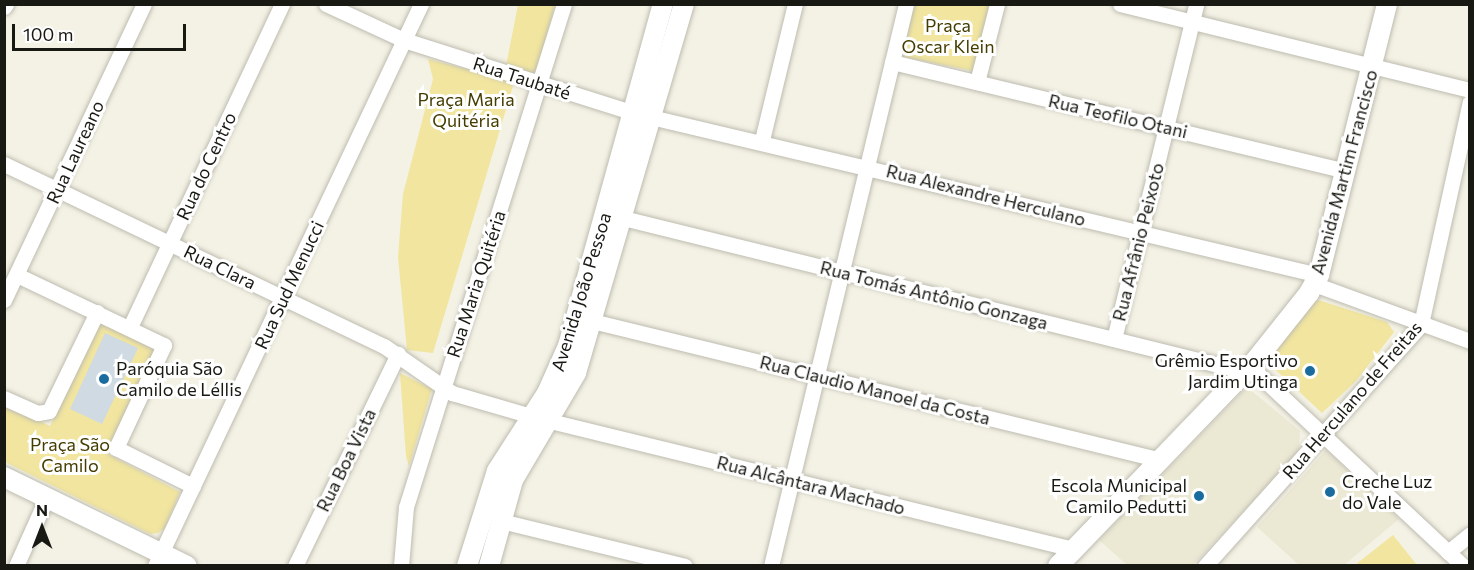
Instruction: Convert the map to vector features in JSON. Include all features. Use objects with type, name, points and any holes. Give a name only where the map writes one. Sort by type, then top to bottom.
[{"type":"main road","name":"Avenida João Pessoa","points":[[489,566],[513,480],[540,419],[568,346],[663,4]]},
{"type":"main road","name":"Avenida João Pessoa","points":[[467,566],[497,471],[576,373],[654,114],[684,4]]},
{"type":"main road","name":"Avenida Martim Francisco","points":[[1058,566],[1157,459],[1245,371],[1316,280],[1387,4]]},
{"type":"main road","points":[[4,477],[158,559],[187,566]]},
{"type":"street","name":"Rua Laureano","points":[[4,300],[144,4]]},
{"type":"street","name":"Rua do Centro","points":[[130,327],[282,4]]},
{"type":"street","name":"Rua Taubaté","points":[[326,4],[404,40],[634,113],[654,114]]},
{"type":"street","name":"Rua Sud Menucci","points":[[158,559],[421,4]]},
{"type":"street","name":"Rua Maria Quitéria","points":[[401,566],[406,507],[564,4]]},
{"type":"street","points":[[762,140],[795,4]]},
{"type":"street","points":[[771,566],[906,4]]},
{"type":"street","points":[[977,82],[997,4]]},
{"type":"street","points":[[1120,4],[1470,90]]},
{"type":"street","name":"Rua Afrânio Peixoto","points":[[1114,339],[1196,4]]},
{"type":"street","name":"Rua Teofilo Otani","points":[[892,62],[1345,171]]},
{"type":"street","name":"Rua Herculano de Freitas","points":[[1205,566],[1323,437],[1421,324],[1470,102]]},
{"type":"street","name":"Rua Alexandre Herculano","points":[[654,114],[1141,232],[1316,280],[1421,324],[1470,341]]},
{"type":"street","name":"Rua Clara","points":[[4,164],[170,242],[398,354],[442,387],[540,419]]},
{"type":"street","name":"Rua Tomás Antônio Gonzaga","points":[[623,218],[1259,375],[1463,566]]},
{"type":"street","points":[[17,275],[164,345],[116,448],[193,486]]},
{"type":"street","points":[[4,398],[38,413],[49,411],[97,312]]},
{"type":"street","name":"Rua Claudio Manoel da Costa","points":[[592,321],[1157,459]]},
{"type":"street","name":"Rua Boa Vista","points":[[295,566],[398,354]]},
{"type":"street","name":"Rua Alcântara Machado","points":[[540,419],[1073,549]]},
{"type":"street","points":[[16,566],[47,498]]},
{"type":"street","points":[[501,521],[685,566]]},
{"type":"street","points":[[1448,552],[1470,534]]},
{"type":"shaded area","name":"Escola Municipal Camilo Pedutti","points":[[1247,387],[1300,431],[1299,452],[1193,565],[1127,565],[1099,540]]},
{"type":"shaded area","name":"Creche Luz do Vale","points":[[1326,450],[1399,519],[1344,565],[1299,565],[1257,527]]},
{"type":"green space","points":[[518,5],[555,5],[536,76],[506,66]]},
{"type":"green space","name":"Praça Oscar Klein","points":[[913,5],[989,5],[973,71],[904,57]]},
{"type":"green space","name":"Praça Maria Quitéria","points":[[428,59],[509,80],[513,86],[433,353],[407,350],[398,257],[403,194],[433,79]]},
{"type":"green space","points":[[1315,299],[1387,322],[1394,332],[1356,381],[1322,413],[1268,363]]},
{"type":"green space","name":"Praça São Camilo","points":[[100,323],[155,350],[106,453],[180,492],[165,528],[158,533],[150,534],[5,462],[4,404],[50,426]]},
{"type":"green space","points":[[400,373],[432,389],[409,466],[406,456]]},
{"type":"green space","points":[[1393,535],[1417,565],[1355,565]]},
{"type":"building","name":"Paróquia São Camilo de Léllis","points":[[105,333],[138,348],[102,424],[70,409]]},
{"type":"place","name":"Grêmio Esportivo Jardim Utinga","points":[[1310,371]]},
{"type":"place","name":"Paróquia São Camilo de Léllis","points":[[104,379]]},
{"type":"place","name":"Creche Luz do Vale","points":[[1330,492]]},
{"type":"place","name":"Escola Municipal Camilo Pedutti","points":[[1199,496]]}]
